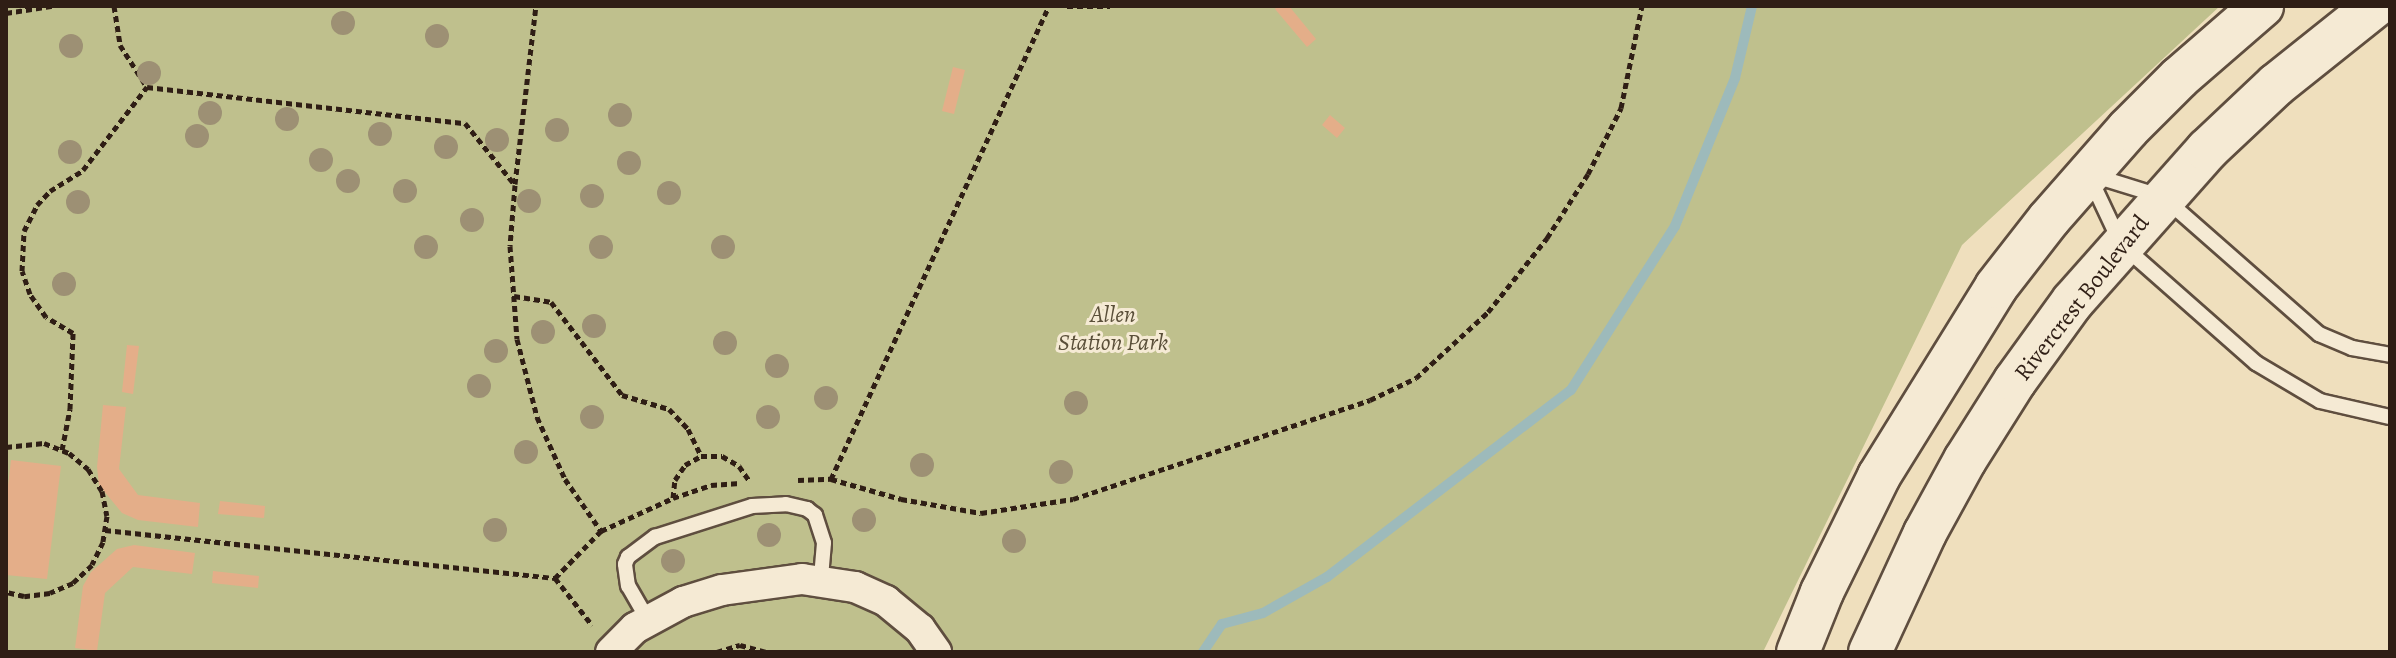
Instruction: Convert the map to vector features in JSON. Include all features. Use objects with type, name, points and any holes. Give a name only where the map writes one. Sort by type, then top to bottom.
[{"type":"street","points":[[1798,652],[1845,543],[1905,430],[2012,265],[2088,174],[2179,78],[2262,6]]},
{"type":"street","name":"Rivercrest Boulevard","points":[[1870,652],[1925,533],[1985,427],[2041,344],[2163,197],[2265,96],[2375,6]]},
{"type":"street","points":[[612,650],[648,620],[683,602],[722,590],[784,580],[821,579],[855,587],[898,609],[920,629],[936,652]]},
{"type":"lane","points":[[2088,174],[2163,197],[2319,334],[2352,348],[2390,355]]},
{"type":"lane","points":[[2088,174],[2121,244],[2219,332],[2297,391],[2343,409],[2390,417]]},
{"type":"lane","points":[[648,620],[628,586],[625,564],[628,557],[655,537],[752,506],[786,504],[807,509],[815,515],[824,543],[821,579]]},
{"type":"path","points":[[6,13],[52,6]]},
{"type":"path","points":[[114,6],[120,45],[147,87]]},
{"type":"path","points":[[536,6],[510,246],[517,339],[537,417],[565,479],[601,531],[555,578]]},
{"type":"path","points":[[1049,6],[831,479],[901,499],[981,513],[1073,499],[1370,400],[1416,378],[1488,312],[1547,238],[1588,174],[1621,108],[1642,6]]},
{"type":"path","points":[[1067,6],[1110,6]]},
{"type":"path","points":[[147,87],[465,123],[515,185]]},
{"type":"path","points":[[62,450],[70,409],[73,333],[46,317],[30,294],[22,271],[24,231],[37,205],[50,191],[83,170],[147,87]]},
{"type":"path","points":[[514,296],[551,302],[622,395],[669,409],[688,429],[701,456]]},
{"type":"path","points":[[6,447],[44,443],[62,450],[88,469],[102,491],[107,516],[92,565],[73,583],[50,593],[24,596],[6,592]]},
{"type":"path","points":[[673,498],[675,480],[685,465],[701,456],[722,456],[739,466],[750,482]]},
{"type":"path","points":[[105,530],[555,578],[612,650]]},
{"type":"path","points":[[717,652],[740,645],[767,652]]},
{"type":"green space","name":"Allen Station Park","points":[[6,6],[2220,6],[1962,245],[1763,652],[6,652]]},
{"type":"building","points":[[1289,6],[1316,39],[1307,47],[1275,9]]},
{"type":"building","points":[[953,67],[965,70],[954,114],[942,111]]},
{"type":"building","points":[[1330,115],[1345,128],[1337,138],[1322,125]]},
{"type":"building","points":[[127,345],[139,346],[133,394],[122,392]]},
{"type":"building","points":[[103,405],[126,407],[119,469],[138,495],[200,503],[198,527],[138,520],[122,513],[99,485],[97,467]]},
{"type":"building","points":[[11,460],[61,466],[47,579],[6,575],[6,503]]},
{"type":"building","points":[[220,501],[265,506],[264,518],[218,514]]},
{"type":"building","points":[[134,545],[195,553],[192,574],[133,567],[105,593],[97,651],[75,648],[83,586],[91,572],[117,549]]},
{"type":"building","points":[[213,571],[259,576],[258,588],[212,583]]},
{"type":"waterway","points":[[1203,652],[1222,624],[1263,613],[1327,577],[1571,390],[1675,226],[1735,78],[1752,6]]}]
